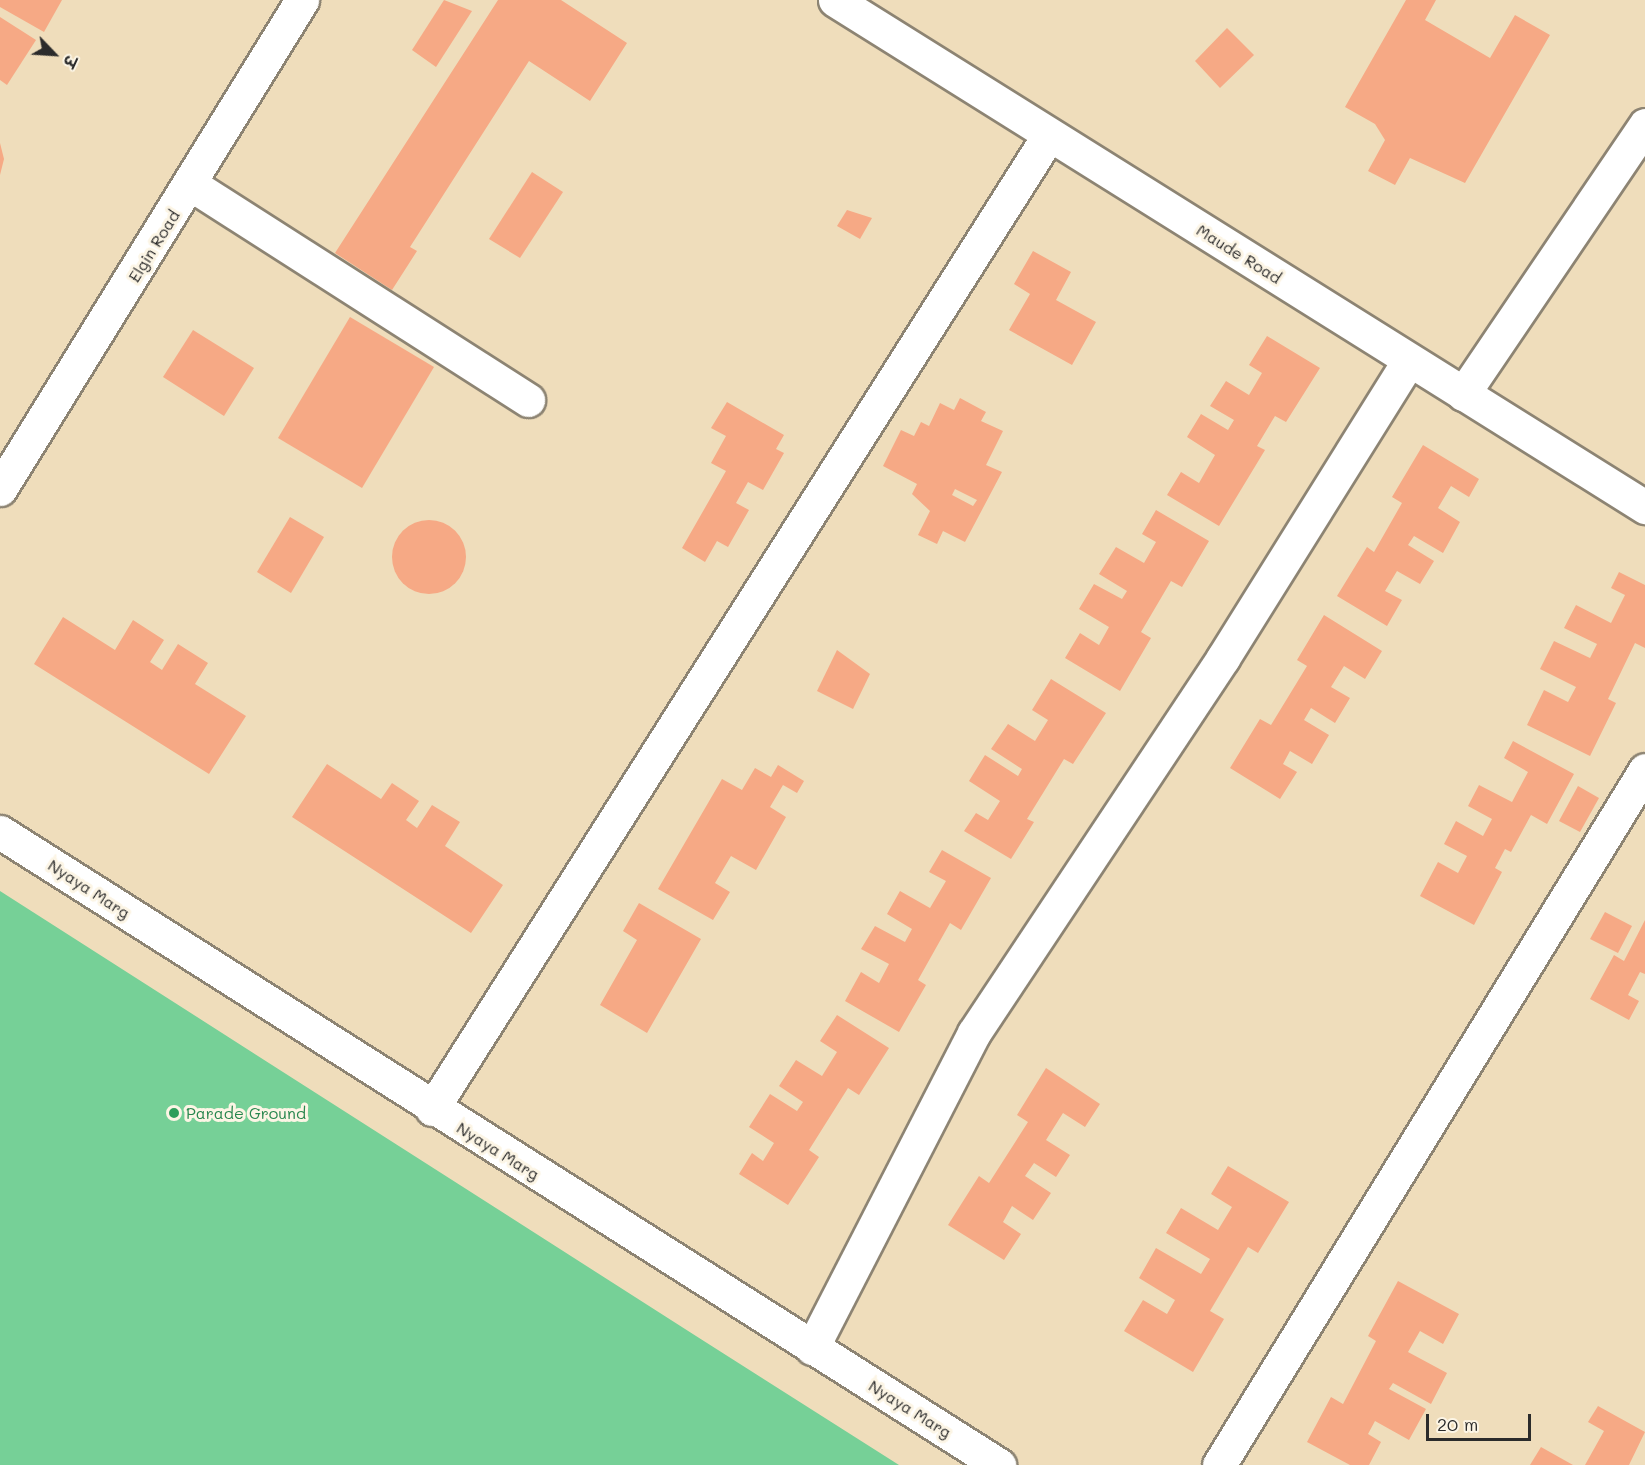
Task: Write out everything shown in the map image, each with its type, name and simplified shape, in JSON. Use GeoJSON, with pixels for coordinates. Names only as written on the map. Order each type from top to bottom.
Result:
{"type":"FeatureCollection","features":[{"type":"Feature","properties":{"kind":"street","name":"Elgin Road"},"geometry":{"type":"LineString","coordinates":[[0,489],[192,186],[302,0]]}},
{"type":"Feature","properties":{"kind":"street","name":"Maude Road"},"geometry":{"type":"LineString","coordinates":[[835,0],[1645,507]]}},
{"type":"Feature","properties":{"kind":"street"},"geometry":{"type":"LineString","coordinates":[[1463,394],[1645,125]]}},
{"type":"Feature","properties":{"kind":"street"},"geometry":{"type":"LineString","coordinates":[[432,1109],[1049,135]]}},
{"type":"Feature","properties":{"kind":"street"},"geometry":{"type":"LineString","coordinates":[[192,186],[528,400]]}},
{"type":"Feature","properties":{"kind":"street"},"geometry":{"type":"LineString","coordinates":[[812,1348],[974,1033],[1223,658],[1409,360]]}},
{"type":"Feature","properties":{"kind":"street"},"geometry":{"type":"LineString","coordinates":[[1219,1465],[1645,770]]}},
{"type":"Feature","properties":{"kind":"street","name":"Nyaya Marg"},"geometry":{"type":"LineString","coordinates":[[0,832],[432,1109],[999,1465]]}},
{"type":"Feature","properties":{"kind":"green space","name":"Parade Ground"},"geometry":{"type":"Polygon","coordinates":[[[0,891],[696,1336],[899,1465],[0,1465],[0,891]]]}},
{"type":"Feature","properties":{"kind":"building"},"geometry":{"type":"Polygon","coordinates":[[[0,0],[62,0],[44,32],[0,7],[0,0]]]}},
{"type":"Feature","properties":{"kind":"building"},"geometry":{"type":"Polygon","coordinates":[[[444,0],[472,11],[436,67],[412,50],[444,0]]]}},
{"type":"Feature","properties":{"kind":"building"},"geometry":{"type":"Polygon","coordinates":[[[498,0],[561,0],[627,43],[590,101],[529,61],[410,247],[417,251],[392,290],[335,253],[498,0]]]}},
{"type":"Feature","properties":{"kind":"building"},"geometry":{"type":"Polygon","coordinates":[[[1406,0],[1436,0],[1425,20],[1490,58],[1515,15],[1550,35],[1465,183],[1410,158],[1395,185],[1368,171],[1385,140],[1375,124],[1345,107],[1406,0]]]}},
{"type":"Feature","properties":{"kind":"building"},"geometry":{"type":"Polygon","coordinates":[[[0,17],[36,40],[7,85],[0,80],[0,17]]]}},
{"type":"Feature","properties":{"kind":"building"},"geometry":{"type":"Polygon","coordinates":[[[1227,28],[1254,55],[1220,88],[1195,61],[1227,28]]]}},
{"type":"Feature","properties":{"kind":"building"},"geometry":{"type":"Polygon","coordinates":[[[0,143],[4,159],[0,175],[0,143]]]}},
{"type":"Feature","properties":{"kind":"building"},"geometry":{"type":"Polygon","coordinates":[[[532,172],[563,192],[520,258],[489,239],[532,172]]]}},
{"type":"Feature","properties":{"kind":"building"},"geometry":{"type":"Polygon","coordinates":[[[847,210],[872,218],[860,239],[837,226],[847,210]]]}},
{"type":"Feature","properties":{"kind":"building"},"geometry":{"type":"Polygon","coordinates":[[[1033,251],[1071,272],[1056,300],[1096,322],[1072,365],[1009,330],[1030,294],[1014,284],[1033,251]]]}},
{"type":"Feature","properties":{"kind":"building"},"geometry":{"type":"Polygon","coordinates":[[[350,317],[434,367],[362,488],[278,438],[350,317]]]}},
{"type":"Feature","properties":{"kind":"building"},"geometry":{"type":"Polygon","coordinates":[[[193,330],[254,368],[224,416],[163,377],[193,330]]]}},
{"type":"Feature","properties":{"kind":"building"},"geometry":{"type":"Polygon","coordinates":[[[1267,336],[1320,368],[1286,422],[1275,416],[1257,446],[1265,450],[1219,526],[1167,495],[1181,472],[1199,483],[1215,455],[1187,437],[1201,414],[1228,430],[1234,420],[1210,406],[1226,381],[1249,395],[1262,373],[1249,365],[1267,336]]]}},
{"type":"Feature","properties":{"kind":"building"},"geometry":{"type":"Polygon","coordinates":[[[960,398],[986,412],[981,421],[1003,431],[986,465],[1002,472],[965,542],[943,531],[937,544],[918,535],[930,511],[912,494],[917,484],[883,466],[901,430],[914,436],[921,422],[929,426],[940,403],[954,410],[960,398]],[[955,489],[952,495],[973,506],[977,500],[955,489]]]}},
{"type":"Feature","properties":{"kind":"building"},"geometry":{"type":"Polygon","coordinates":[[[727,402],[784,435],[776,449],[784,453],[763,490],[748,482],[736,503],[749,510],[728,547],[717,541],[705,562],[682,548],[726,471],[711,463],[726,436],[711,428],[727,402]]]}},
{"type":"Feature","properties":{"kind":"building"},"geometry":{"type":"Polygon","coordinates":[[[1423,445],[1479,479],[1469,497],[1451,486],[1438,508],[1460,522],[1443,553],[1414,536],[1408,545],[1434,561],[1420,584],[1397,571],[1385,591],[1402,600],[1387,626],[1337,596],[1367,547],[1374,552],[1402,503],[1392,497],[1423,445]]]}},
{"type":"Feature","properties":{"kind":"building"},"geometry":{"type":"Polygon","coordinates":[[[1156,510],[1209,541],[1182,587],[1171,581],[1141,632],[1151,638],[1120,691],[1065,658],[1080,633],[1099,645],[1109,627],[1079,609],[1094,584],[1122,599],[1127,591],[1099,574],[1116,547],[1144,563],[1156,542],[1142,534],[1156,510]]]}},
{"type":"Feature","properties":{"kind":"building"},"geometry":{"type":"Polygon","coordinates":[[[290,517],[324,537],[291,593],[257,572],[290,517]]]}},
{"type":"Feature","properties":{"kind":"building"},"geometry":{"type":"Polygon","coordinates":[[[429,520],[443,523],[455,531],[463,543],[466,557],[463,571],[455,583],[443,591],[429,594],[415,591],[403,583],[395,571],[392,557],[395,543],[403,531],[415,523],[429,520]]]}},
{"type":"Feature","properties":{"kind":"building"},"geometry":{"type":"Polygon","coordinates":[[[1619,572],[1645,585],[1645,648],[1635,643],[1608,699],[1616,703],[1590,756],[1527,725],[1544,690],[1568,702],[1576,687],[1540,669],[1554,641],[1590,658],[1597,644],[1564,628],[1576,605],[1611,623],[1625,595],[1611,588],[1619,572]]]}},
{"type":"Feature","properties":{"kind":"building"},"geometry":{"type":"Polygon","coordinates":[[[1324,615],[1382,651],[1365,679],[1344,666],[1331,687],[1350,698],[1335,723],[1311,708],[1304,720],[1329,735],[1312,764],[1290,751],[1283,764],[1297,772],[1280,799],[1230,768],[1260,719],[1271,725],[1307,666],[1297,660],[1324,615]]]}},
{"type":"Feature","properties":{"kind":"building"},"geometry":{"type":"Polygon","coordinates":[[[63,617],[115,650],[133,620],[164,640],[150,662],[162,670],[178,644],[208,663],[195,684],[246,716],[209,774],[34,664],[63,617]]]}},
{"type":"Feature","properties":{"kind":"building"},"geometry":{"type":"Polygon","coordinates":[[[837,650],[870,674],[853,709],[817,691],[837,650]]]}},
{"type":"Feature","properties":{"kind":"building"},"geometry":{"type":"Polygon","coordinates":[[[1051,679],[1106,713],[1073,764],[1064,759],[1027,819],[1034,822],[1011,859],[964,831],[976,813],[988,820],[1000,801],[969,781],[985,755],[1018,776],[1022,769],[991,749],[1008,724],[1035,741],[1048,720],[1032,710],[1051,679]]]}},
{"type":"Feature","properties":{"kind":"building"},"geometry":{"type":"Polygon","coordinates":[[[1513,741],[1574,774],[1547,824],[1531,815],[1511,852],[1505,849],[1495,868],[1502,872],[1474,925],[1420,896],[1438,862],[1458,873],[1467,856],[1444,844],[1456,821],[1483,836],[1492,819],[1468,806],[1479,785],[1512,802],[1528,772],[1504,758],[1513,741]]]}},
{"type":"Feature","properties":{"kind":"building"},"geometry":{"type":"Polygon","coordinates":[[[327,764],[381,799],[392,783],[419,801],[406,820],[417,828],[432,805],[460,822],[445,846],[503,885],[471,933],[292,817],[327,764]]]}},
{"type":"Feature","properties":{"kind":"building"},"geometry":{"type":"Polygon","coordinates":[[[778,765],[804,781],[797,793],[783,785],[770,807],[786,817],[756,870],[731,856],[715,883],[730,892],[713,920],[658,889],[722,779],[742,790],[755,768],[771,777],[778,765]]]}},
{"type":"Feature","properties":{"kind":"building"},"geometry":{"type":"Polygon","coordinates":[[[1578,786],[1599,798],[1580,832],[1559,821],[1578,786]]]}},
{"type":"Feature","properties":{"kind":"building"},"geometry":{"type":"Polygon","coordinates":[[[942,850],[991,878],[961,930],[950,923],[918,980],[926,985],[899,1032],[845,1001],[861,972],[879,983],[889,964],[861,949],[875,926],[905,942],[912,929],[887,914],[900,891],[930,908],[946,881],[929,872],[942,850]]]}},
{"type":"Feature","properties":{"kind":"building"},"geometry":{"type":"Polygon","coordinates":[[[639,903],[701,939],[647,1033],[600,1005],[637,940],[623,931],[639,903]]]}},
{"type":"Feature","properties":{"kind":"building"},"geometry":{"type":"Polygon","coordinates":[[[1605,912],[1632,926],[1618,953],[1590,939],[1605,912]]]}},
{"type":"Feature","properties":{"kind":"building"},"geometry":{"type":"Polygon","coordinates":[[[1645,920],[1645,974],[1640,972],[1628,995],[1639,1001],[1629,1020],[1590,999],[1614,955],[1624,961],[1645,920]]]}},
{"type":"Feature","properties":{"kind":"building"},"geometry":{"type":"Polygon","coordinates":[[[837,1015],[889,1048],[859,1095],[848,1088],[809,1150],[819,1157],[788,1205],[739,1174],[752,1153],[763,1161],[774,1143],[749,1127],[770,1094],[797,1111],[803,1102],[779,1086],[796,1060],[822,1076],[837,1052],[820,1041],[837,1015]]]}},
{"type":"Feature","properties":{"kind":"building"},"geometry":{"type":"Polygon","coordinates":[[[1046,1068],[1100,1104],[1085,1127],[1063,1113],[1046,1140],[1070,1155],[1056,1177],[1034,1163],[1025,1176],[1051,1193],[1033,1220],[1012,1206],[1003,1222],[1021,1234],[1004,1260],[948,1225],[979,1176],[989,1183],[1028,1122],[1017,1115],[1046,1068]]]}},
{"type":"Feature","properties":{"kind":"building"},"geometry":{"type":"Polygon","coordinates":[[[1228,1166],[1289,1202],[1258,1253],[1248,1247],[1210,1311],[1224,1319],[1193,1372],[1124,1331],[1143,1300],[1167,1314],[1175,1300],[1139,1278],[1156,1248],[1201,1274],[1210,1259],[1166,1233],[1181,1208],[1218,1230],[1232,1207],[1211,1194],[1228,1166]]]}},
{"type":"Feature","properties":{"kind":"building"},"geometry":{"type":"Polygon","coordinates":[[[1398,1281],[1459,1314],[1443,1344],[1420,1331],[1408,1352],[1447,1373],[1431,1404],[1393,1383],[1389,1389],[1426,1409],[1409,1440],[1375,1421],[1368,1434],[1381,1442],[1369,1465],[1350,1465],[1307,1442],[1331,1397],[1343,1404],[1376,1341],[1368,1336],[1398,1281]]]}},
{"type":"Feature","properties":{"kind":"building"},"geometry":{"type":"Polygon","coordinates":[[[1598,1406],[1645,1432],[1629,1465],[1585,1465],[1604,1431],[1588,1422],[1598,1406]]]}},
{"type":"Feature","properties":{"kind":"building"},"geometry":{"type":"Polygon","coordinates":[[[1541,1447],[1573,1465],[1530,1465],[1541,1447]]]}},
{"type":"Feature","properties":{"kind":"place","name":"Parade Ground"},"geometry":{"type":"Point","coordinates":[174,1113]}}]}
